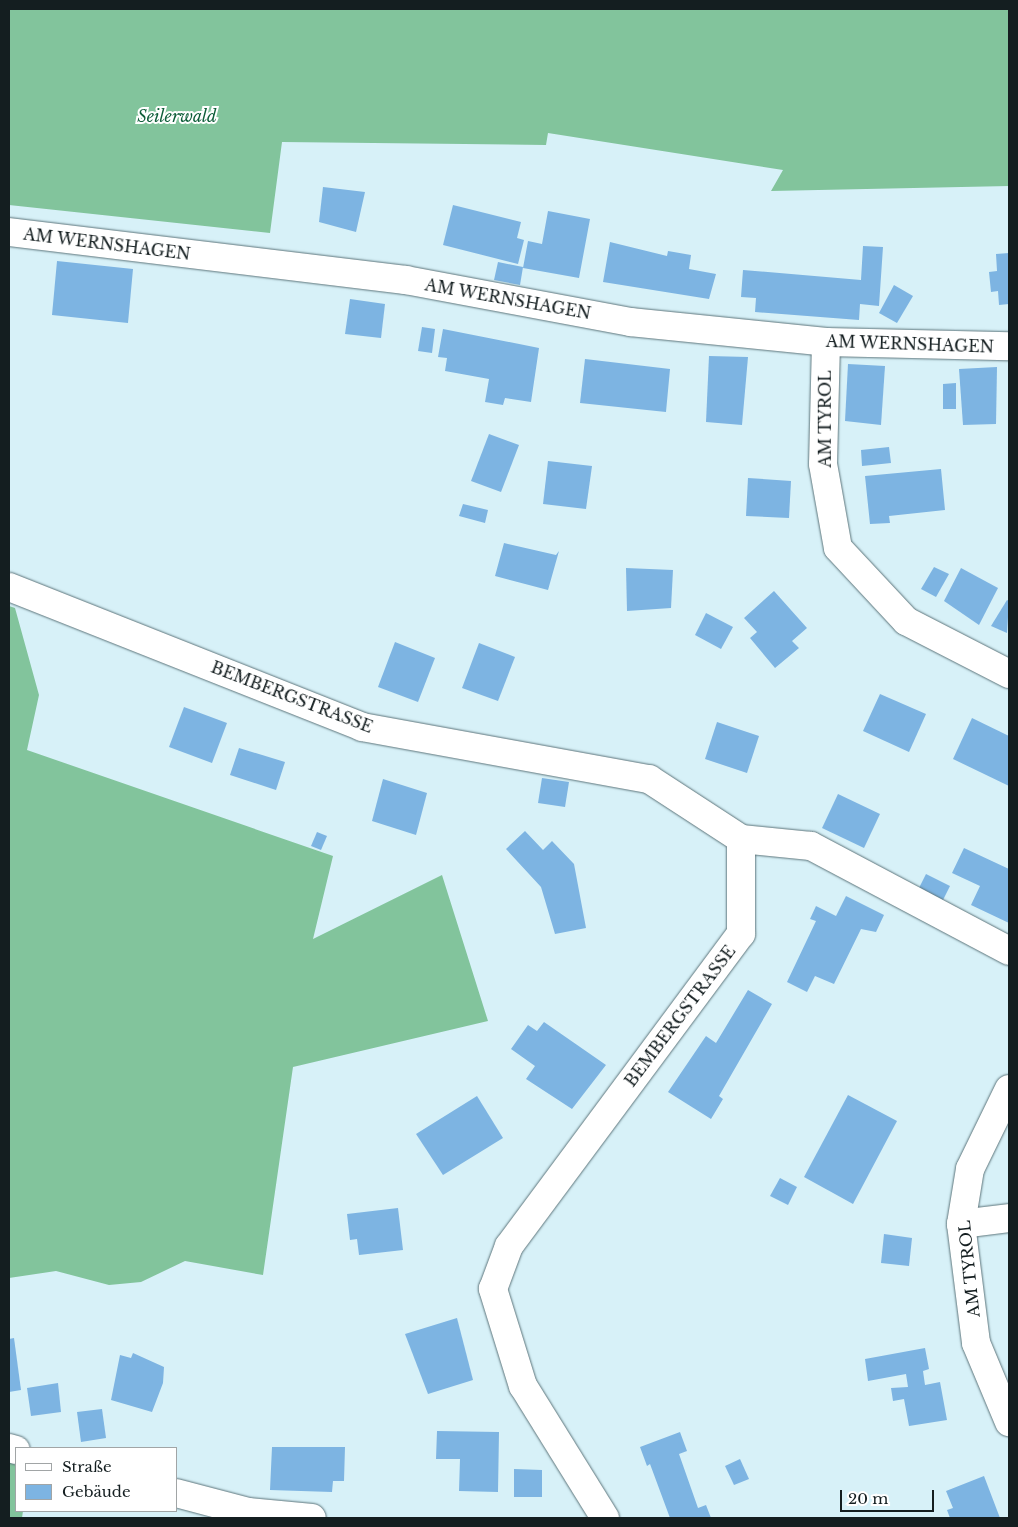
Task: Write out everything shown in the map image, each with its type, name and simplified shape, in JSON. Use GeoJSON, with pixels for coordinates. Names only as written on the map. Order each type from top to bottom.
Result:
{"type":"FeatureCollection","features":[{"type":"Feature","properties":{"kind":"street","name":"AM WERNSHAGEN"},"geometry":{"type":"LineString","coordinates":[[9,232],[406,280],[630,322],[826,342],[1009,346]]}},
{"type":"Feature","properties":{"kind":"street","name":"AM TYROL"},"geometry":{"type":"LineString","coordinates":[[826,342],[823,464],[838,548],[906,621],[1009,674]]}},
{"type":"Feature","properties":{"kind":"street","name":"BEMBERGSTRASSE"},"geometry":{"type":"LineString","coordinates":[[9,587],[362,727],[649,779],[742,839],[741,934],[509,1246],[493,1289],[523,1386],[605,1518]]}},
{"type":"Feature","properties":{"kind":"street"},"geometry":{"type":"LineString","coordinates":[[742,839],[812,846],[1009,951]]}},
{"type":"Feature","properties":{"kind":"street","name":"AM TYROL"},"geometry":{"type":"LineString","coordinates":[[1009,1089],[970,1169],[961,1224],[976,1343],[1009,1422]]}},
{"type":"Feature","properties":{"kind":"street"},"geometry":{"type":"LineString","coordinates":[[961,1224],[1009,1218]]}},
{"type":"Feature","properties":{"kind":"street"},"geometry":{"type":"LineString","coordinates":[[178,1494],[248,1512],[312,1518]]}},
{"type":"Feature","properties":{"kind":"green space","name":"Seilerwald"},"geometry":{"type":"Polygon","coordinates":[[[9,9],[1009,9],[1009,186],[771,191],[783,170],[548,133],[546,145],[282,142],[270,233],[9,205],[9,9]]]}},
{"type":"Feature","properties":{"kind":"green space"},"geometry":{"type":"Polygon","coordinates":[[[9,606],[15,608],[39,695],[27,750],[333,856],[313,939],[442,875],[488,1021],[293,1067],[263,1275],[185,1261],[141,1282],[109,1285],[56,1271],[9,1278],[9,606]]]}},
{"type":"Feature","properties":{"kind":"green space"},"geometry":{"type":"Polygon","coordinates":[[[9,1462],[15,1464],[15,1512],[23,1512],[22,1518],[9,1518],[9,1462]]]}},
{"type":"Feature","properties":{"kind":"building"},"geometry":{"type":"Polygon","coordinates":[[[323,187],[365,192],[356,232],[319,222],[323,187]]]}},
{"type":"Feature","properties":{"kind":"building"},"geometry":{"type":"Polygon","coordinates":[[[453,205],[521,222],[517,238],[524,240],[518,264],[443,245],[453,205]]]}},
{"type":"Feature","properties":{"kind":"building"},"geometry":{"type":"Polygon","coordinates":[[[548,211],[590,219],[579,278],[523,268],[528,241],[542,244],[548,211]]]}},
{"type":"Feature","properties":{"kind":"building"},"geometry":{"type":"Polygon","coordinates":[[[610,242],[667,256],[668,251],[691,255],[689,269],[716,274],[709,299],[603,282],[610,242]]]}},
{"type":"Feature","properties":{"kind":"building"},"geometry":{"type":"Polygon","coordinates":[[[863,246],[883,247],[879,306],[860,304],[859,320],[755,312],[756,298],[741,297],[743,270],[861,280],[863,246]]]}},
{"type":"Feature","properties":{"kind":"building"},"geometry":{"type":"Polygon","coordinates":[[[1009,253],[1009,304],[999,305],[998,291],[991,292],[989,272],[997,271],[996,254],[1009,253]]]}},
{"type":"Feature","properties":{"kind":"building"},"geometry":{"type":"Polygon","coordinates":[[[57,261],[133,269],[128,323],[52,315],[57,261]]]}},
{"type":"Feature","properties":{"kind":"building"},"geometry":{"type":"Polygon","coordinates":[[[498,262],[523,267],[520,285],[494,280],[498,262]]]}},
{"type":"Feature","properties":{"kind":"building"},"geometry":{"type":"Polygon","coordinates":[[[894,285],[913,296],[897,323],[879,313],[894,285]]]}},
{"type":"Feature","properties":{"kind":"building"},"geometry":{"type":"Polygon","coordinates":[[[350,299],[385,304],[381,338],[345,334],[350,299]]]}},
{"type":"Feature","properties":{"kind":"building"},"geometry":{"type":"Polygon","coordinates":[[[422,327],[435,329],[432,353],[418,351],[422,327]]]}},
{"type":"Feature","properties":{"kind":"building"},"geometry":{"type":"Polygon","coordinates":[[[443,329],[539,348],[531,402],[505,398],[503,405],[485,402],[489,379],[445,371],[447,358],[438,357],[443,329]]]}},
{"type":"Feature","properties":{"kind":"building"},"geometry":{"type":"Polygon","coordinates":[[[709,356],[748,357],[742,425],[706,422],[709,356]]]}},
{"type":"Feature","properties":{"kind":"building"},"geometry":{"type":"Polygon","coordinates":[[[585,359],[670,369],[666,412],[580,403],[585,359]]]}},
{"type":"Feature","properties":{"kind":"building"},"geometry":{"type":"Polygon","coordinates":[[[848,364],[885,366],[881,425],[845,421],[848,364]]]}},
{"type":"Feature","properties":{"kind":"building"},"geometry":{"type":"Polygon","coordinates":[[[997,367],[996,424],[963,425],[959,369],[997,367]]]}},
{"type":"Feature","properties":{"kind":"building"},"geometry":{"type":"Polygon","coordinates":[[[956,383],[956,409],[943,409],[943,384],[956,383]]]}},
{"type":"Feature","properties":{"kind":"building"},"geometry":{"type":"Polygon","coordinates":[[[489,434],[519,445],[501,492],[471,481],[489,434]]]}},
{"type":"Feature","properties":{"kind":"building"},"geometry":{"type":"Polygon","coordinates":[[[889,447],[891,463],[862,466],[861,450],[889,447]]]}},
{"type":"Feature","properties":{"kind":"building"},"geometry":{"type":"Polygon","coordinates":[[[548,461],[592,466],[586,509],[543,504],[548,461]]]}},
{"type":"Feature","properties":{"kind":"building"},"geometry":{"type":"Polygon","coordinates":[[[941,469],[945,510],[889,516],[890,523],[870,524],[865,476],[941,469]]]}},
{"type":"Feature","properties":{"kind":"building"},"geometry":{"type":"Polygon","coordinates":[[[748,478],[791,481],[789,518],[746,516],[748,478]]]}},
{"type":"Feature","properties":{"kind":"building"},"geometry":{"type":"Polygon","coordinates":[[[463,504],[488,510],[485,523],[459,516],[463,504]]]}},
{"type":"Feature","properties":{"kind":"building"},"geometry":{"type":"Polygon","coordinates":[[[504,543],[556,555],[559,551],[548,590],[495,576],[504,543]]]}},
{"type":"Feature","properties":{"kind":"building"},"geometry":{"type":"Polygon","coordinates":[[[934,567],[949,574],[936,597],[921,589],[934,567]]]}},
{"type":"Feature","properties":{"kind":"building"},"geometry":{"type":"Polygon","coordinates":[[[626,568],[673,570],[671,608],[627,611],[626,568]]]}},
{"type":"Feature","properties":{"kind":"building"},"geometry":{"type":"Polygon","coordinates":[[[961,568],[998,588],[979,625],[944,601],[961,568]]]}},
{"type":"Feature","properties":{"kind":"building"},"geometry":{"type":"Polygon","coordinates":[[[774,591],[807,628],[792,641],[799,648],[775,668],[750,638],[757,632],[744,618],[774,591]]]}},
{"type":"Feature","properties":{"kind":"building"},"geometry":{"type":"Polygon","coordinates":[[[1007,600],[1009,601],[1007,633],[991,626],[1007,600]]]}},
{"type":"Feature","properties":{"kind":"building"},"geometry":{"type":"Polygon","coordinates":[[[706,613],[733,627],[721,649],[695,635],[706,613]]]}},
{"type":"Feature","properties":{"kind":"building"},"geometry":{"type":"Polygon","coordinates":[[[395,642],[435,658],[418,702],[378,687],[395,642]]]}},
{"type":"Feature","properties":{"kind":"building"},"geometry":{"type":"Polygon","coordinates":[[[479,643],[515,657],[498,701],[462,688],[479,643]]]}},
{"type":"Feature","properties":{"kind":"building"},"geometry":{"type":"Polygon","coordinates":[[[880,694],[926,714],[909,752],[863,731],[880,694]]]}},
{"type":"Feature","properties":{"kind":"building"},"geometry":{"type":"Polygon","coordinates":[[[184,707],[227,723],[212,763],[169,747],[184,707]]]}},
{"type":"Feature","properties":{"kind":"building"},"geometry":{"type":"Polygon","coordinates":[[[972,718],[1009,736],[1009,786],[953,759],[972,718]]]}},
{"type":"Feature","properties":{"kind":"building"},"geometry":{"type":"Polygon","coordinates":[[[717,722],[759,736],[747,773],[705,759],[717,722]]]}},
{"type":"Feature","properties":{"kind":"building"},"geometry":{"type":"Polygon","coordinates":[[[239,748],[285,762],[276,790],[230,775],[239,748]]]}},
{"type":"Feature","properties":{"kind":"building"},"geometry":{"type":"Polygon","coordinates":[[[542,778],[569,782],[565,807],[538,803],[542,778]]]}},
{"type":"Feature","properties":{"kind":"building"},"geometry":{"type":"Polygon","coordinates":[[[383,779],[427,793],[416,835],[372,821],[383,779]]]}},
{"type":"Feature","properties":{"kind":"building"},"geometry":{"type":"Polygon","coordinates":[[[838,794],[880,814],[864,848],[822,828],[838,794]]]}},
{"type":"Feature","properties":{"kind":"building"},"geometry":{"type":"Polygon","coordinates":[[[525,831],[543,850],[552,841],[574,864],[586,928],[555,934],[541,887],[506,849],[525,831]]]}},
{"type":"Feature","properties":{"kind":"building"},"geometry":{"type":"Polygon","coordinates":[[[317,832],[327,836],[321,850],[311,846],[317,832]]]}},
{"type":"Feature","properties":{"kind":"building"},"geometry":{"type":"Polygon","coordinates":[[[964,848],[1009,869],[1009,923],[971,905],[980,886],[952,873],[964,848]]]}},
{"type":"Feature","properties":{"kind":"building"},"geometry":{"type":"Polygon","coordinates":[[[926,874],[950,886],[942,902],[918,890],[926,874]]]}},
{"type":"Feature","properties":{"kind":"building"},"geometry":{"type":"Polygon","coordinates":[[[846,896],[884,915],[876,932],[861,929],[834,984],[815,976],[807,992],[787,982],[816,921],[810,919],[816,906],[836,916],[846,896]]]}},
{"type":"Feature","properties":{"kind":"building"},"geometry":{"type":"Polygon","coordinates":[[[748,990],[772,1004],[719,1096],[723,1099],[711,1119],[668,1092],[706,1036],[716,1043],[748,990]]]}},
{"type":"Feature","properties":{"kind":"building"},"geometry":{"type":"Polygon","coordinates":[[[544,1022],[606,1065],[572,1109],[526,1079],[535,1066],[511,1049],[528,1025],[537,1031],[544,1022]]]}},
{"type":"Feature","properties":{"kind":"building"},"geometry":{"type":"Polygon","coordinates":[[[848,1095],[897,1121],[853,1204],[804,1177],[848,1095]]]}},
{"type":"Feature","properties":{"kind":"building"},"geometry":{"type":"Polygon","coordinates":[[[477,1096],[503,1138],[443,1175],[416,1134],[477,1096]]]}},
{"type":"Feature","properties":{"kind":"building"},"geometry":{"type":"Polygon","coordinates":[[[780,1178],[797,1187],[788,1205],[770,1196],[780,1178]]]}},
{"type":"Feature","properties":{"kind":"building"},"geometry":{"type":"Polygon","coordinates":[[[398,1208],[403,1250],[359,1255],[357,1239],[350,1240],[347,1214],[398,1208]]]}},
{"type":"Feature","properties":{"kind":"building"},"geometry":{"type":"Polygon","coordinates":[[[884,1234],[912,1238],[909,1266],[881,1263],[884,1234]]]}},
{"type":"Feature","properties":{"kind":"building"},"geometry":{"type":"Polygon","coordinates":[[[457,1318],[473,1380],[428,1394],[405,1334],[457,1318]]]}},
{"type":"Feature","properties":{"kind":"building"},"geometry":{"type":"Polygon","coordinates":[[[14,1338],[21,1390],[9,1392],[9,1339],[14,1338]]]}},
{"type":"Feature","properties":{"kind":"building"},"geometry":{"type":"Polygon","coordinates":[[[925,1348],[929,1369],[923,1371],[925,1385],[940,1382],[947,1420],[909,1426],[904,1399],[893,1401],[891,1388],[908,1387],[906,1374],[868,1381],[865,1359],[925,1348]]]}},
{"type":"Feature","properties":{"kind":"building"},"geometry":{"type":"Polygon","coordinates":[[[133,1353],[164,1367],[163,1383],[152,1412],[111,1400],[120,1355],[131,1358],[133,1353]]]}},
{"type":"Feature","properties":{"kind":"building"},"geometry":{"type":"Polygon","coordinates":[[[58,1383],[61,1412],[31,1416],[27,1388],[58,1383]]]}},
{"type":"Feature","properties":{"kind":"building"},"geometry":{"type":"Polygon","coordinates":[[[102,1409],[106,1438],[81,1442],[77,1412],[102,1409]]]}},
{"type":"Feature","properties":{"kind":"building"},"geometry":{"type":"Polygon","coordinates":[[[437,1431],[499,1432],[498,1492],[459,1491],[460,1459],[436,1459],[437,1431]]]}},
{"type":"Feature","properties":{"kind":"building"},"geometry":{"type":"Polygon","coordinates":[[[680,1432],[687,1451],[679,1454],[698,1508],[706,1505],[711,1518],[670,1518],[650,1464],[647,1466],[640,1447],[680,1432]]]}},
{"type":"Feature","properties":{"kind":"building"},"geometry":{"type":"Polygon","coordinates":[[[272,1447],[345,1447],[344,1481],[333,1481],[332,1492],[270,1490],[272,1447]]]}},
{"type":"Feature","properties":{"kind":"building"},"geometry":{"type":"Polygon","coordinates":[[[740,1459],[749,1479],[734,1485],[725,1466],[740,1459]]]}},
{"type":"Feature","properties":{"kind":"building"},"geometry":{"type":"Polygon","coordinates":[[[514,1469],[542,1470],[542,1497],[514,1497],[514,1469]]]}},
{"type":"Feature","properties":{"kind":"building"},"geometry":{"type":"Polygon","coordinates":[[[984,1476],[1000,1518],[950,1518],[947,1510],[953,1508],[946,1491],[984,1476]]]}}]}
